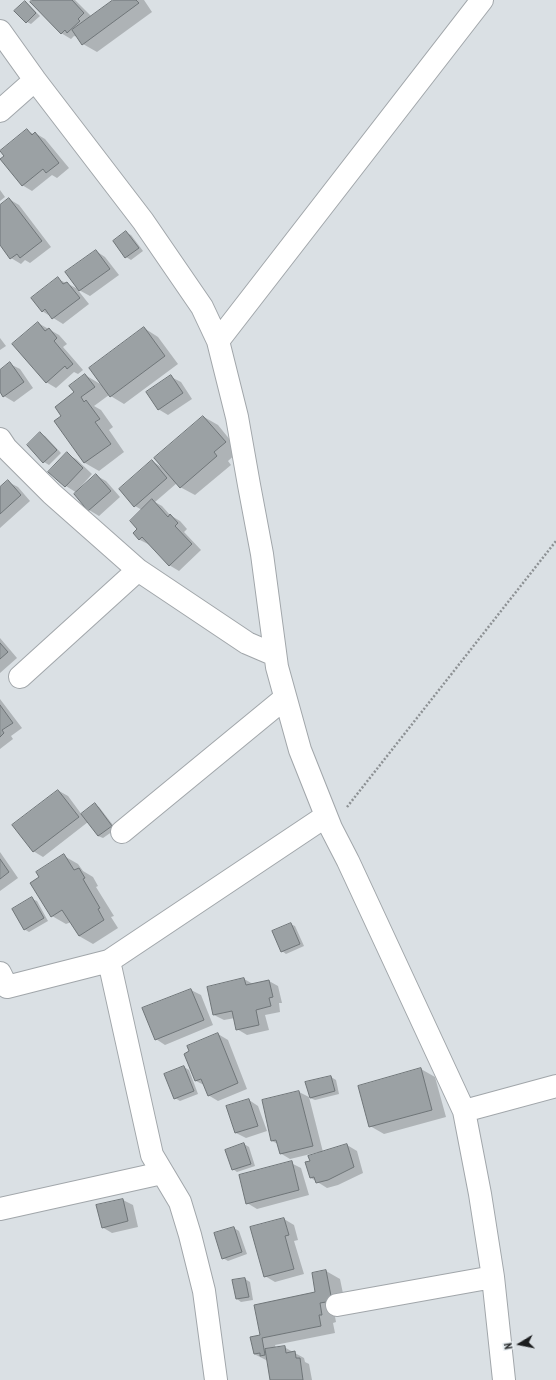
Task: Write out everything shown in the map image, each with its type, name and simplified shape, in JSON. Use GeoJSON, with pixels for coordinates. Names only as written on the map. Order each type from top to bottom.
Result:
{"type":"FeatureCollection","features":[{"type":"Feature","properties":{"kind":"street"},"geometry":{"type":"LineString","coordinates":[[218,341],[482,0]]}},
{"type":"Feature","properties":{"kind":"street"},"geometry":{"type":"LineString","coordinates":[[0,31],[35,80],[143,220],[202,307],[218,341],[237,417],[250,485],[262,554],[277,667],[300,750],[328,822],[348,861],[464,1110],[480,1194],[493,1277],[504,1380]]}},
{"type":"Feature","properties":{"kind":"street"},"geometry":{"type":"LineString","coordinates":[[0,111],[35,80]]}},
{"type":"Feature","properties":{"kind":"street"},"geometry":{"type":"LineString","coordinates":[[0,439],[6,448],[52,494],[138,570],[247,643],[275,655]]}},
{"type":"Feature","properties":{"kind":"street"},"geometry":{"type":"LineString","coordinates":[[20,677],[138,570]]}},
{"type":"Feature","properties":{"kind":"street"},"geometry":{"type":"LineString","coordinates":[[122,832],[285,698]]}},
{"type":"Feature","properties":{"kind":"street"},"geometry":{"type":"LineString","coordinates":[[0,973],[7,987],[109,961],[328,822]]}},
{"type":"Feature","properties":{"kind":"street"},"geometry":{"type":"LineString","coordinates":[[109,961],[152,1155],[180,1202],[190,1235],[204,1291],[216,1380]]}},
{"type":"Feature","properties":{"kind":"street"},"geometry":{"type":"LineString","coordinates":[[464,1110],[556,1086]]}},
{"type":"Feature","properties":{"kind":"street"},"geometry":{"type":"LineString","coordinates":[[0,1209],[162,1173]]}},
{"type":"Feature","properties":{"kind":"street"},"geometry":{"type":"LineString","coordinates":[[337,1305],[493,1277]]}},
{"type":"Feature","properties":{"kind":"path"},"geometry":{"type":"LineString","coordinates":[[328,822],[556,541]]}},
{"type":"Feature","properties":{"kind":"building"},"geometry":{"type":"Polygon","coordinates":[[[32,0],[72,0],[84,13],[78,19],[80,21],[67,33],[65,30],[61,34],[30,2],[32,0]]]}},
{"type":"Feature","properties":{"kind":"building"},"geometry":{"type":"Polygon","coordinates":[[[113,0],[136,0],[139,3],[82,45],[72,30],[113,0]]]}},
{"type":"Feature","properties":{"kind":"building"},"geometry":{"type":"Polygon","coordinates":[[[25,1],[36,13],[26,23],[14,11],[25,1]]]}},
{"type":"Feature","properties":{"kind":"building"},"geometry":{"type":"Polygon","coordinates":[[[27,129],[32,135],[35,132],[59,163],[46,173],[43,169],[22,186],[0,159],[4,156],[0,151],[27,129]]]}},
{"type":"Feature","properties":{"kind":"building"},"geometry":{"type":"Polygon","coordinates":[[[9,198],[42,241],[20,258],[17,254],[10,259],[0,245],[0,205],[9,198]]]}},
{"type":"Feature","properties":{"kind":"building"},"geometry":{"type":"Polygon","coordinates":[[[126,231],[139,248],[125,258],[113,241],[126,231]]]}},
{"type":"Feature","properties":{"kind":"building"},"geometry":{"type":"Polygon","coordinates":[[[96,250],[110,269],[79,291],[65,272],[96,250]]]}},
{"type":"Feature","properties":{"kind":"building"},"geometry":{"type":"Polygon","coordinates":[[[58,277],[63,284],[67,282],[80,298],[52,319],[45,309],[42,312],[31,298],[58,277]]]}},
{"type":"Feature","properties":{"kind":"building"},"geometry":{"type":"Polygon","coordinates":[[[38,322],[45,331],[49,328],[57,338],[54,341],[73,364],[67,369],[65,366],[46,383],[12,344],[38,322]]]}},
{"type":"Feature","properties":{"kind":"building"},"geometry":{"type":"Polygon","coordinates":[[[144,327],[165,356],[110,397],[89,368],[144,327]]]}},
{"type":"Feature","properties":{"kind":"building"},"geometry":{"type":"Polygon","coordinates":[[[10,362],[24,382],[3,397],[0,392],[0,370],[10,362]]]}},
{"type":"Feature","properties":{"kind":"building"},"geometry":{"type":"Polygon","coordinates":[[[85,374],[95,387],[81,397],[84,402],[86,400],[100,419],[95,422],[111,444],[84,463],[54,421],[61,416],[55,407],[74,392],[69,386],[85,374]]]}},
{"type":"Feature","properties":{"kind":"building"},"geometry":{"type":"Polygon","coordinates":[[[171,375],[183,393],[158,410],[146,392],[171,375]]]}},
{"type":"Feature","properties":{"kind":"building"},"geometry":{"type":"Polygon","coordinates":[[[203,416],[226,442],[214,452],[217,456],[180,488],[154,458],[203,416]]]}},
{"type":"Feature","properties":{"kind":"building"},"geometry":{"type":"Polygon","coordinates":[[[40,432],[57,450],[43,463],[27,445],[40,432]]]}},
{"type":"Feature","properties":{"kind":"building"},"geometry":{"type":"Polygon","coordinates":[[[67,452],[83,468],[65,487],[48,472],[67,452]]]}},
{"type":"Feature","properties":{"kind":"building"},"geometry":{"type":"Polygon","coordinates":[[[152,460],[167,478],[134,507],[119,489],[152,460]]]}},
{"type":"Feature","properties":{"kind":"building"},"geometry":{"type":"Polygon","coordinates":[[[96,474],[111,491],[88,511],[74,494],[96,474]]]}},
{"type":"Feature","properties":{"kind":"building"},"geometry":{"type":"Polygon","coordinates":[[[8,480],[21,495],[0,514],[0,487],[8,480]]]}},
{"type":"Feature","properties":{"kind":"building"},"geometry":{"type":"Polygon","coordinates":[[[152,499],[168,517],[170,514],[178,523],[175,526],[192,544],[169,566],[142,537],[139,540],[133,533],[137,529],[130,521],[152,499]]]}},
{"type":"Feature","properties":{"kind":"building"},"geometry":{"type":"Polygon","coordinates":[[[0,643],[8,652],[0,659],[0,643]]]}},
{"type":"Feature","properties":{"kind":"building"},"geometry":{"type":"Polygon","coordinates":[[[0,705],[13,723],[2,730],[4,733],[0,737],[0,705]]]}},
{"type":"Feature","properties":{"kind":"building"},"geometry":{"type":"Polygon","coordinates":[[[58,790],[79,817],[33,852],[12,825],[58,790]]]}},
{"type":"Feature","properties":{"kind":"building"},"geometry":{"type":"Polygon","coordinates":[[[95,803],[112,826],[98,836],[81,814],[95,803]]]}},
{"type":"Feature","properties":{"kind":"building"},"geometry":{"type":"Polygon","coordinates":[[[64,854],[74,870],[79,868],[85,878],[83,879],[100,908],[98,909],[104,920],[79,936],[62,910],[51,917],[30,883],[39,877],[36,872],[64,854]]]}},
{"type":"Feature","properties":{"kind":"building"},"geometry":{"type":"Polygon","coordinates":[[[0,859],[9,872],[0,879],[0,859]]]}},
{"type":"Feature","properties":{"kind":"building"},"geometry":{"type":"Polygon","coordinates":[[[32,897],[44,918],[24,930],[12,909],[32,897]]]}},
{"type":"Feature","properties":{"kind":"building"},"geometry":{"type":"Polygon","coordinates":[[[291,923],[300,944],[281,952],[272,931],[291,923]]]}},
{"type":"Feature","properties":{"kind":"building"},"geometry":{"type":"Polygon","coordinates":[[[244,978],[246,985],[269,980],[273,997],[269,998],[271,1006],[256,1010],[259,1025],[236,1030],[232,1011],[213,1015],[207,987],[244,978]]]}},
{"type":"Feature","properties":{"kind":"building"},"geometry":{"type":"Polygon","coordinates":[[[191,989],[204,1020],[155,1040],[142,1008],[191,989]]]}},
{"type":"Feature","properties":{"kind":"building"},"geometry":{"type":"Polygon","coordinates":[[[218,1033],[238,1083],[208,1096],[201,1079],[195,1081],[184,1054],[189,1051],[187,1046],[218,1033]]]}},
{"type":"Feature","properties":{"kind":"building"},"geometry":{"type":"Polygon","coordinates":[[[184,1066],[194,1091],[174,1099],[164,1074],[184,1066]]]}},
{"type":"Feature","properties":{"kind":"building"},"geometry":{"type":"Polygon","coordinates":[[[421,1068],[432,1110],[369,1127],[358,1086],[421,1068]]]}},
{"type":"Feature","properties":{"kind":"building"},"geometry":{"type":"Polygon","coordinates":[[[331,1076],[335,1091],[310,1098],[305,1082],[331,1076]]]}},
{"type":"Feature","properties":{"kind":"building"},"geometry":{"type":"Polygon","coordinates":[[[299,1091],[313,1146],[280,1154],[276,1140],[271,1141],[262,1100],[299,1091]]]}},
{"type":"Feature","properties":{"kind":"building"},"geometry":{"type":"Polygon","coordinates":[[[249,1099],[258,1126],[235,1133],[226,1106],[249,1099]]]}},
{"type":"Feature","properties":{"kind":"building"},"geometry":{"type":"Polygon","coordinates":[[[244,1143],[251,1164],[232,1170],[225,1150],[244,1143]]]}},
{"type":"Feature","properties":{"kind":"building"},"geometry":{"type":"Polygon","coordinates":[[[347,1144],[354,1167],[328,1180],[316,1183],[314,1177],[310,1178],[305,1162],[310,1161],[308,1156],[347,1144]]]}},
{"type":"Feature","properties":{"kind":"building"},"geometry":{"type":"Polygon","coordinates":[[[292,1161],[299,1190],[246,1204],[239,1175],[292,1161]]]}},
{"type":"Feature","properties":{"kind":"building"},"geometry":{"type":"Polygon","coordinates":[[[123,1199],[128,1221],[102,1228],[96,1205],[123,1199]]]}},
{"type":"Feature","properties":{"kind":"building"},"geometry":{"type":"Polygon","coordinates":[[[284,1218],[289,1235],[285,1236],[294,1269],[264,1277],[250,1227],[284,1218]]]}},
{"type":"Feature","properties":{"kind":"building"},"geometry":{"type":"Polygon","coordinates":[[[234,1227],[242,1252],[222,1259],[214,1233],[234,1227]]]}},
{"type":"Feature","properties":{"kind":"building"},"geometry":{"type":"Polygon","coordinates":[[[326,1270],[332,1301],[320,1303],[322,1315],[319,1315],[321,1326],[262,1338],[265,1355],[260,1356],[260,1353],[254,1354],[250,1337],[260,1335],[254,1305],[315,1292],[312,1273],[326,1270]]]}},
{"type":"Feature","properties":{"kind":"building"},"geometry":{"type":"Polygon","coordinates":[[[245,1278],[249,1297],[236,1299],[232,1280],[245,1278]]]}},
{"type":"Feature","properties":{"kind":"building"},"geometry":{"type":"Polygon","coordinates":[[[285,1346],[286,1353],[295,1351],[296,1358],[300,1358],[303,1380],[270,1380],[265,1349],[285,1346]]]}}]}
